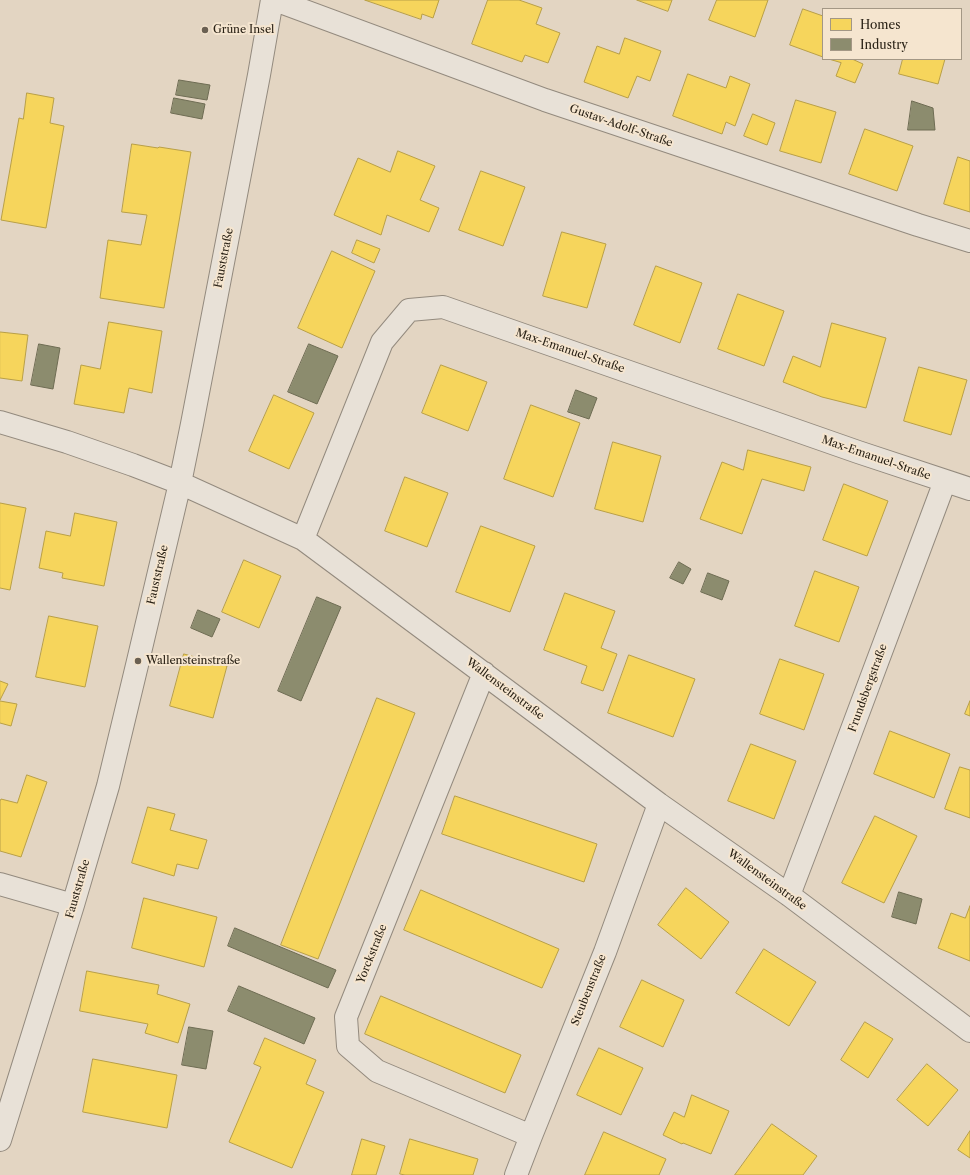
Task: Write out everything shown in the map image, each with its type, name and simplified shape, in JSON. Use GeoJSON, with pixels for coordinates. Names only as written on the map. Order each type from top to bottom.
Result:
{"type":"FeatureCollection","features":[{"type":"Feature","properties":{"kind":"street","name":"Gustav-Adolf-Straße"},"geometry":{"type":"LineString","coordinates":[[274,0],[545,100],[970,241]]}},
{"type":"Feature","properties":{"kind":"street","name":"Fauststraße"},"geometry":{"type":"LineString","coordinates":[[0,1140],[73,905],[108,786],[180,483],[274,0]]}},
{"type":"Feature","properties":{"kind":"street","name":"Max-Emanuel-Straße"},"geometry":{"type":"LineString","coordinates":[[303,539],[382,342],[409,310],[443,307],[850,449],[970,488]]}},
{"type":"Feature","properties":{"kind":"street","name":"Wallensteinstraße"},"geometry":{"type":"LineString","coordinates":[[0,422],[133,464],[180,483],[303,539],[660,804],[789,895],[970,1031]]}},
{"type":"Feature","properties":{"kind":"street","name":"Frundsbergstraße"},"geometry":{"type":"LineString","coordinates":[[789,895],[945,481]]}},
{"type":"Feature","properties":{"kind":"street","name":"Yorckstraße"},"geometry":{"type":"LineString","coordinates":[[484,673],[346,1017],[348,1046],[377,1072],[531,1136]]}},
{"type":"Feature","properties":{"kind":"street","name":"Steubenstraße"},"geometry":{"type":"LineString","coordinates":[[516,1175],[604,952],[660,804]]}},
{"type":"Feature","properties":{"kind":"street"},"geometry":{"type":"LineString","coordinates":[[0,884],[73,905]]}},
{"type":"Feature","properties":{"kind":"building: Homes"},"geometry":{"type":"Polygon","coordinates":[[[365,0],[439,0],[433,18],[422,14],[421,19],[365,0]]]}},
{"type":"Feature","properties":{"kind":"building: Homes"},"geometry":{"type":"Polygon","coordinates":[[[488,0],[519,0],[542,8],[536,24],[560,33],[548,63],[525,55],[522,62],[472,44],[488,0]]]}},
{"type":"Feature","properties":{"kind":"building: Homes"},"geometry":{"type":"Polygon","coordinates":[[[637,0],[672,0],[668,11],[637,0]]]}},
{"type":"Feature","properties":{"kind":"building: Homes"},"geometry":{"type":"Polygon","coordinates":[[[717,0],[768,0],[755,37],[709,20],[717,0]]]}},
{"type":"Feature","properties":{"kind":"building: Homes"},"geometry":{"type":"Polygon","coordinates":[[[803,9],[822,16],[822,57],[790,45],[803,9]]]}},
{"type":"Feature","properties":{"kind":"building: Homes"},"geometry":{"type":"Polygon","coordinates":[[[625,38],[661,51],[650,81],[637,76],[628,98],[584,82],[597,46],[619,54],[625,38]]]}},
{"type":"Feature","properties":{"kind":"building: Homes"},"geometry":{"type":"Polygon","coordinates":[[[832,60],[854,60],[863,64],[855,83],[836,76],[841,63],[832,60]]]}},
{"type":"Feature","properties":{"kind":"building: Homes"},"geometry":{"type":"Polygon","coordinates":[[[903,60],[945,60],[938,84],[899,74],[903,60]]]}},
{"type":"Feature","properties":{"kind":"building: Homes"},"geometry":{"type":"Polygon","coordinates":[[[688,74],[726,88],[730,76],[750,84],[735,126],[726,122],[722,134],[673,116],[688,74]]]}},
{"type":"Feature","properties":{"kind":"building: Homes"},"geometry":{"type":"Polygon","coordinates":[[[27,93],[54,98],[50,123],[64,126],[46,228],[1,220],[19,118],[23,119],[27,93]]]}},
{"type":"Feature","properties":{"kind":"building: Homes"},"geometry":{"type":"Polygon","coordinates":[[[796,100],[836,112],[821,163],[780,151],[796,100]]]}},
{"type":"Feature","properties":{"kind":"building: Homes"},"geometry":{"type":"Polygon","coordinates":[[[753,114],[775,123],[767,145],[744,136],[753,114]]]}},
{"type":"Feature","properties":{"kind":"building: Homes"},"geometry":{"type":"Polygon","coordinates":[[[865,129],[913,146],[897,191],[849,174],[865,129]]]}},
{"type":"Feature","properties":{"kind":"building: Homes"},"geometry":{"type":"Polygon","coordinates":[[[132,144],[191,152],[164,308],[100,298],[108,240],[141,245],[147,215],[122,212],[132,144]]]}},
{"type":"Feature","properties":{"kind":"building: Homes"},"geometry":{"type":"Polygon","coordinates":[[[398,151],[435,166],[420,200],[439,208],[429,232],[387,215],[381,235],[334,215],[358,158],[390,172],[398,151]]]}},
{"type":"Feature","properties":{"kind":"building: Homes"},"geometry":{"type":"Polygon","coordinates":[[[958,157],[970,161],[970,212],[944,204],[958,157]]]}},
{"type":"Feature","properties":{"kind":"building: Homes"},"geometry":{"type":"Polygon","coordinates":[[[481,171],[525,187],[503,246],[459,230],[481,171]]]}},
{"type":"Feature","properties":{"kind":"building: Homes"},"geometry":{"type":"Polygon","coordinates":[[[562,232],[606,244],[587,308],[543,296],[562,232]]]}},
{"type":"Feature","properties":{"kind":"building: Homes"},"geometry":{"type":"Polygon","coordinates":[[[357,240],[380,249],[374,263],[352,253],[357,240]]]}},
{"type":"Feature","properties":{"kind":"building: Homes"},"geometry":{"type":"Polygon","coordinates":[[[332,251],[375,271],[342,348],[298,328],[332,251]]]}},
{"type":"Feature","properties":{"kind":"building: Homes"},"geometry":{"type":"Polygon","coordinates":[[[656,266],[702,283],[680,343],[634,325],[656,266]]]}},
{"type":"Feature","properties":{"kind":"building: Homes"},"geometry":{"type":"Polygon","coordinates":[[[738,294],[784,311],[764,366],[718,349],[738,294]]]}},
{"type":"Feature","properties":{"kind":"building: Homes"},"geometry":{"type":"Polygon","coordinates":[[[109,322],[162,331],[152,393],[129,388],[124,413],[74,404],[81,365],[100,369],[109,322]]]}},
{"type":"Feature","properties":{"kind":"building: Homes"},"geometry":{"type":"Polygon","coordinates":[[[832,323],[886,338],[866,408],[822,397],[783,382],[793,356],[820,367],[832,323]]]}},
{"type":"Feature","properties":{"kind":"building: Homes"},"geometry":{"type":"Polygon","coordinates":[[[0,332],[28,335],[22,381],[0,378],[0,332]]]}},
{"type":"Feature","properties":{"kind":"building: Homes"},"geometry":{"type":"Polygon","coordinates":[[[441,365],[487,382],[468,431],[422,413],[441,365]]]}},
{"type":"Feature","properties":{"kind":"building: Homes"},"geometry":{"type":"Polygon","coordinates":[[[919,367],[967,380],[951,435],[904,421],[919,367]]]}},
{"type":"Feature","properties":{"kind":"building: Homes"},"geometry":{"type":"Polygon","coordinates":[[[274,395],[314,413],[289,469],[249,451],[274,395]]]}},
{"type":"Feature","properties":{"kind":"building: Homes"},"geometry":{"type":"Polygon","coordinates":[[[531,405],[580,423],[553,497],[504,479],[531,405]]]}},
{"type":"Feature","properties":{"kind":"building: Homes"},"geometry":{"type":"Polygon","coordinates":[[[613,442],[661,456],[643,522],[595,509],[613,442]]]}},
{"type":"Feature","properties":{"kind":"building: Homes"},"geometry":{"type":"Polygon","coordinates":[[[748,450],[811,467],[804,491],[762,479],[742,534],[700,519],[722,462],[743,470],[748,450]]]}},
{"type":"Feature","properties":{"kind":"building: Homes"},"geometry":{"type":"Polygon","coordinates":[[[405,477],[448,493],[427,547],[385,531],[405,477]]]}},
{"type":"Feature","properties":{"kind":"building: Homes"},"geometry":{"type":"Polygon","coordinates":[[[844,484],[888,501],[867,556],[823,540],[844,484]]]}},
{"type":"Feature","properties":{"kind":"building: Homes"},"geometry":{"type":"Polygon","coordinates":[[[0,503],[26,508],[10,590],[0,588],[0,503]]]}},
{"type":"Feature","properties":{"kind":"building: Homes"},"geometry":{"type":"Polygon","coordinates":[[[75,513],[117,522],[104,586],[62,578],[63,573],[39,568],[46,531],[70,536],[75,513]]]}},
{"type":"Feature","properties":{"kind":"building: Homes"},"geometry":{"type":"Polygon","coordinates":[[[481,526],[535,546],[510,612],[456,592],[481,526]]]}},
{"type":"Feature","properties":{"kind":"building: Homes"},"geometry":{"type":"Polygon","coordinates":[[[244,560],[281,576],[259,628],[222,612],[244,560]]]}},
{"type":"Feature","properties":{"kind":"building: Homes"},"geometry":{"type":"Polygon","coordinates":[[[815,571],[859,587],[839,642],[795,626],[815,571]]]}},
{"type":"Feature","properties":{"kind":"building: Homes"},"geometry":{"type":"Polygon","coordinates":[[[565,593],[615,611],[601,648],[617,654],[603,691],[581,683],[587,666],[544,650],[565,593]]]}},
{"type":"Feature","properties":{"kind":"building: Homes"},"geometry":{"type":"Polygon","coordinates":[[[49,616],[98,626],[85,687],[36,677],[49,616]]]}},
{"type":"Feature","properties":{"kind":"building: Homes"},"geometry":{"type":"Polygon","coordinates":[[[184,654],[227,666],[213,718],[170,706],[184,654]]]}},
{"type":"Feature","properties":{"kind":"building: Homes"},"geometry":{"type":"Polygon","coordinates":[[[629,655],[695,679],[673,737],[608,713],[629,655]]]}},
{"type":"Feature","properties":{"kind":"building: Homes"},"geometry":{"type":"Polygon","coordinates":[[[780,659],[824,674],[804,730],[760,714],[780,659]]]}},
{"type":"Feature","properties":{"kind":"building: Homes"},"geometry":{"type":"Polygon","coordinates":[[[0,681],[8,684],[0,700],[0,681]]]}},
{"type":"Feature","properties":{"kind":"building: Homes"},"geometry":{"type":"Polygon","coordinates":[[[377,698],[415,713],[318,959],[281,945],[377,698]]]}},
{"type":"Feature","properties":{"kind":"building: Homes"},"geometry":{"type":"Polygon","coordinates":[[[0,701],[17,704],[11,726],[0,723],[0,701]]]}},
{"type":"Feature","properties":{"kind":"building: Homes"},"geometry":{"type":"Polygon","coordinates":[[[970,701],[970,716],[965,714],[970,701]]]}},
{"type":"Feature","properties":{"kind":"building: Homes"},"geometry":{"type":"Polygon","coordinates":[[[890,731],[950,754],[934,798],[874,774],[890,731]]]}},
{"type":"Feature","properties":{"kind":"building: Homes"},"geometry":{"type":"Polygon","coordinates":[[[751,744],[796,761],[774,819],[728,801],[751,744]]]}},
{"type":"Feature","properties":{"kind":"building: Homes"},"geometry":{"type":"Polygon","coordinates":[[[960,767],[970,770],[970,818],[945,809],[960,767]]]}},
{"type":"Feature","properties":{"kind":"building: Homes"},"geometry":{"type":"Polygon","coordinates":[[[27,775],[47,782],[21,857],[0,851],[0,801],[1,799],[17,803],[27,775]]]}},
{"type":"Feature","properties":{"kind":"building: Homes"},"geometry":{"type":"Polygon","coordinates":[[[455,796],[597,844],[584,882],[442,834],[455,796]]]}},
{"type":"Feature","properties":{"kind":"building: Homes"},"geometry":{"type":"Polygon","coordinates":[[[148,807],[175,814],[170,830],[207,840],[198,869],[177,864],[174,876],[132,863],[148,807]]]}},
{"type":"Feature","properties":{"kind":"building: Homes"},"geometry":{"type":"Polygon","coordinates":[[[875,816],[917,836],[884,903],[842,883],[875,816]]]}},
{"type":"Feature","properties":{"kind":"building: Homes"},"geometry":{"type":"Polygon","coordinates":[[[686,888],[729,922],[701,959],[658,925],[686,888]]]}},
{"type":"Feature","properties":{"kind":"building: Homes"},"geometry":{"type":"Polygon","coordinates":[[[421,890],[559,949],[542,988],[404,930],[421,890]]]}},
{"type":"Feature","properties":{"kind":"building: Homes"},"geometry":{"type":"Polygon","coordinates":[[[144,898],[217,917],[204,967],[132,948],[144,898]]]}},
{"type":"Feature","properties":{"kind":"building: Homes"},"geometry":{"type":"Polygon","coordinates":[[[970,906],[970,961],[938,948],[951,913],[965,918],[970,906]]]}},
{"type":"Feature","properties":{"kind":"building: Homes"},"geometry":{"type":"Polygon","coordinates":[[[764,949],[816,982],[789,1026],[736,993],[764,949]]]}},
{"type":"Feature","properties":{"kind":"building: Homes"},"geometry":{"type":"Polygon","coordinates":[[[87,971],[159,985],[157,994],[190,1004],[178,1043],[145,1033],[148,1024],[80,1011],[87,971]]]}},
{"type":"Feature","properties":{"kind":"building: Homes"},"geometry":{"type":"Polygon","coordinates":[[[642,980],[684,1000],[663,1047],[620,1027],[642,980]]]}},
{"type":"Feature","properties":{"kind":"building: Homes"},"geometry":{"type":"Polygon","coordinates":[[[381,996],[521,1055],[505,1093],[365,1034],[381,996]]]}},
{"type":"Feature","properties":{"kind":"building: Homes"},"geometry":{"type":"Polygon","coordinates":[[[865,1022],[893,1039],[868,1078],[841,1060],[865,1022]]]}},
{"type":"Feature","properties":{"kind":"building: Homes"},"geometry":{"type":"Polygon","coordinates":[[[265,1038],[316,1060],[306,1084],[324,1092],[292,1168],[229,1142],[261,1067],[254,1064],[265,1038]]]}},
{"type":"Feature","properties":{"kind":"building: Homes"},"geometry":{"type":"Polygon","coordinates":[[[599,1048],[643,1068],[621,1115],[577,1095],[599,1048]]]}},
{"type":"Feature","properties":{"kind":"building: Homes"},"geometry":{"type":"Polygon","coordinates":[[[93,1059],[177,1075],[167,1128],[83,1112],[93,1059]]]}},
{"type":"Feature","properties":{"kind":"building: Homes"},"geometry":{"type":"Polygon","coordinates":[[[927,1064],[958,1090],[928,1126],[897,1100],[927,1064]]]}},
{"type":"Feature","properties":{"kind":"building: Homes"},"geometry":{"type":"Polygon","coordinates":[[[692,1095],[729,1111],[711,1154],[683,1143],[682,1144],[663,1135],[674,1112],[684,1117],[692,1095]]]}},
{"type":"Feature","properties":{"kind":"building: Homes"},"geometry":{"type":"Polygon","coordinates":[[[772,1124],[817,1156],[803,1175],[735,1175],[772,1124]]]}},
{"type":"Feature","properties":{"kind":"building: Homes"},"geometry":{"type":"Polygon","coordinates":[[[970,1131],[970,1158],[958,1150],[970,1131]]]}},
{"type":"Feature","properties":{"kind":"building: Homes"},"geometry":{"type":"Polygon","coordinates":[[[604,1132],[666,1159],[659,1175],[585,1175],[604,1132]]]}},
{"type":"Feature","properties":{"kind":"building: Homes"},"geometry":{"type":"Polygon","coordinates":[[[362,1139],[385,1146],[376,1175],[352,1175],[362,1139]]]}},
{"type":"Feature","properties":{"kind":"building: Homes"},"geometry":{"type":"Polygon","coordinates":[[[410,1139],[478,1159],[473,1175],[400,1174],[410,1139]]]}},
{"type":"Feature","properties":{"kind":"building: Industry"},"geometry":{"type":"Polygon","coordinates":[[[179,80],[210,85],[207,100],[176,95],[179,80]]]}},
{"type":"Feature","properties":{"kind":"building: Industry"},"geometry":{"type":"Polygon","coordinates":[[[174,98],[205,104],[202,119],[171,113],[174,98]]]}},
{"type":"Feature","properties":{"kind":"building: Industry"},"geometry":{"type":"Polygon","coordinates":[[[912,101],[933,108],[935,130],[908,130],[912,101]]]}},
{"type":"Feature","properties":{"kind":"building: Industry"},"geometry":{"type":"Polygon","coordinates":[[[39,344],[60,348],[53,389],[31,385],[39,344]]]}},
{"type":"Feature","properties":{"kind":"building: Industry"},"geometry":{"type":"Polygon","coordinates":[[[309,344],[338,356],[317,404],[288,392],[309,344]]]}},
{"type":"Feature","properties":{"kind":"building: Industry"},"geometry":{"type":"Polygon","coordinates":[[[576,390],[597,398],[589,419],[568,412],[576,390]]]}},
{"type":"Feature","properties":{"kind":"building: Industry"},"geometry":{"type":"Polygon","coordinates":[[[679,562],[691,569],[683,584],[670,578],[679,562]]]}},
{"type":"Feature","properties":{"kind":"building: Industry"},"geometry":{"type":"Polygon","coordinates":[[[708,573],[729,581],[722,600],[701,592],[708,573]]]}},
{"type":"Feature","properties":{"kind":"building: Industry"},"geometry":{"type":"Polygon","coordinates":[[[317,597],[341,607],[301,701],[278,691],[317,597]]]}},
{"type":"Feature","properties":{"kind":"building: Industry"},"geometry":{"type":"Polygon","coordinates":[[[198,610],[220,619],[212,637],[191,628],[198,610]]]}},
{"type":"Feature","properties":{"kind":"building: Industry"},"geometry":{"type":"Polygon","coordinates":[[[899,892],[922,899],[916,924],[892,917],[899,892]]]}},
{"type":"Feature","properties":{"kind":"building: Industry"},"geometry":{"type":"Polygon","coordinates":[[[235,928],[336,970],[328,988],[228,946],[235,928]]]}},
{"type":"Feature","properties":{"kind":"building: Industry"},"geometry":{"type":"Polygon","coordinates":[[[239,986],[315,1018],[304,1044],[228,1011],[239,986]]]}},
{"type":"Feature","properties":{"kind":"building: Industry"},"geometry":{"type":"Polygon","coordinates":[[[189,1027],[213,1031],[206,1069],[182,1065],[189,1027]]]}},
{"type":"Feature","properties":{"kind":"place","name":"Grüne Insel"},"geometry":{"type":"Point","coordinates":[205,30]}},
{"type":"Feature","properties":{"kind":"place","name":"Wallensteinstraße"},"geometry":{"type":"Point","coordinates":[138,661]}}]}
